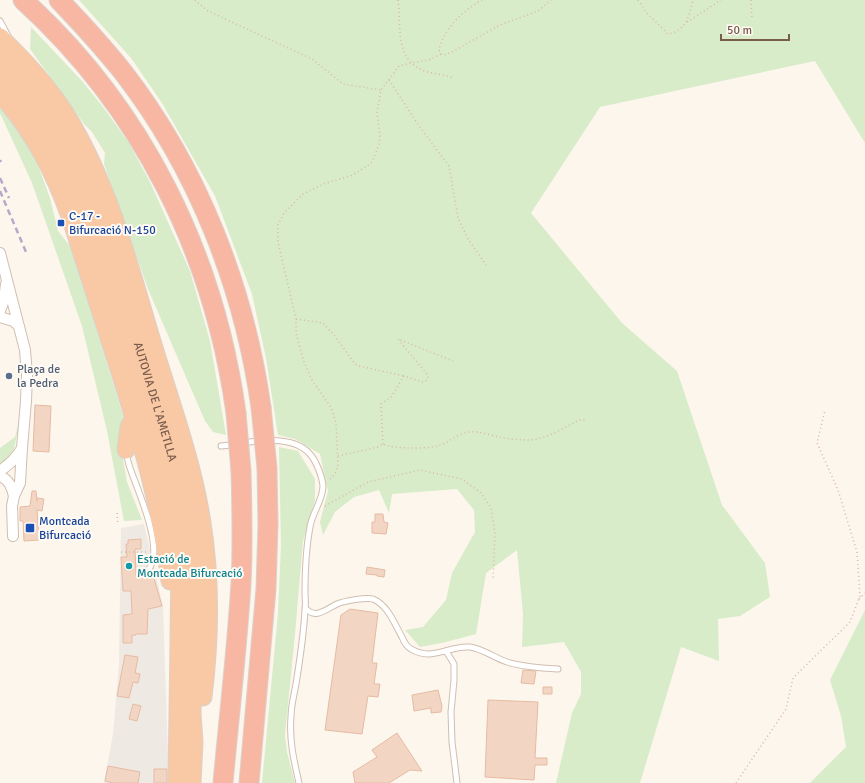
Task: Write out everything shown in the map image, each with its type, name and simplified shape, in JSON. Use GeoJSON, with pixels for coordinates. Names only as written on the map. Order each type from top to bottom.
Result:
{"type":"FeatureCollection","features":[{"type":"Feature","properties":{"kind":"highway"},"geometry":{"type":"LineString","coordinates":[[23,0],[56,32],[104,88],[126,118],[150,156],[184,225],[205,277],[217,318],[232,383],[236,413],[242,471],[243,524],[237,641],[223,783]]}},
{"type":"Feature","properties":{"kind":"highway"},"geometry":{"type":"LineString","coordinates":[[59,0],[100,44],[124,73],[172,145],[191,179],[207,216],[242,311],[250,344],[261,407],[267,468],[268,524],[266,589],[249,783]]}},
{"type":"Feature","properties":{"kind":"highway"},"geometry":{"type":"LineString","coordinates":[[0,37],[18,54],[45,86],[64,112],[83,145],[107,198],[136,286],[189,462],[202,522],[208,585],[208,630],[205,681],[194,742]]}},
{"type":"Feature","properties":{"kind":"highway","name":"AUTOVIA DE L'AMETLLA"},"geometry":{"type":"LineString","coordinates":[[0,54],[36,94],[69,145],[85,177],[105,234],[187,511],[192,556],[195,624],[192,713],[194,742],[192,783]]}},
{"type":"Feature","properties":{"kind":"highway","name":"AUTOVIA DE L'AMETLLA"},"geometry":{"type":"LineString","coordinates":[[0,74],[31,110],[52,142],[65,168],[86,220],[164,477],[178,540],[180,568],[177,783]]}},
{"type":"Feature","properties":{"kind":"highway"},"geometry":{"type":"LineString","coordinates":[[0,93],[20,118],[46,158],[71,218],[134,417],[129,427],[134,448],[158,505],[168,561],[173,604],[179,619]]}},
{"type":"Feature","properties":{"kind":"street"},"geometry":{"type":"LineString","coordinates":[[0,253],[25,350],[27,375],[20,483],[14,496],[12,506],[13,536]]}},
{"type":"Feature","properties":{"kind":"street"},"geometry":{"type":"LineString","coordinates":[[0,311],[4,300],[7,278]]}},
{"type":"Feature","properties":{"kind":"street"},"geometry":{"type":"LineString","coordinates":[[4,300],[9,301],[14,306]]}},
{"type":"Feature","properties":{"kind":"street"},"geometry":{"type":"LineString","coordinates":[[0,317],[13,320],[19,326]]}},
{"type":"Feature","properties":{"kind":"street"},"geometry":{"type":"LineString","coordinates":[[0,471],[18,456],[22,448]]}},
{"type":"Feature","properties":{"kind":"street"},"geometry":{"type":"LineString","coordinates":[[0,476],[7,480],[10,484],[14,496]]}},
{"type":"Feature","properties":{"kind":"lane"},"geometry":{"type":"LineString","coordinates":[[0,21],[18,54]]}},
{"type":"Feature","properties":{"kind":"lane"},"geometry":{"type":"LineString","coordinates":[[221,446],[274,440],[294,444],[309,453],[320,474],[323,486],[321,496],[310,525],[305,594],[306,608],[291,717],[291,746],[299,783]]}},
{"type":"Feature","properties":{"kind":"lane"},"geometry":{"type":"LineString","coordinates":[[134,448],[129,465],[151,528],[154,551],[153,559],[147,574]]}},
{"type":"Feature","properties":{"kind":"lane"},"geometry":{"type":"LineString","coordinates":[[306,608],[309,612],[315,614],[324,612],[338,604],[352,600],[372,599],[382,605],[388,612],[406,644],[411,649],[427,655],[456,648],[470,648],[507,662],[525,666],[558,669]]}},
{"type":"Feature","properties":{"kind":"lane"},"geometry":{"type":"LineString","coordinates":[[446,651],[454,664],[451,712],[452,742],[457,783]]}},
{"type":"Feature","properties":{"kind":"path"},"geometry":{"type":"LineString","coordinates":[[195,0],[208,11],[312,59],[343,84],[380,90]]}},
{"type":"Feature","properties":{"kind":"path"},"geometry":{"type":"LineString","coordinates":[[398,0],[402,48],[410,62],[427,72],[453,78]]}},
{"type":"Feature","properties":{"kind":"path"},"geometry":{"type":"LineString","coordinates":[[441,54],[439,50],[445,33],[473,6],[482,0]]}},
{"type":"Feature","properties":{"kind":"path"},"geometry":{"type":"LineString","coordinates":[[323,486],[337,471],[338,456],[336,423],[330,405],[312,380],[304,362],[296,333],[296,319],[278,242],[278,225],[284,213],[303,194],[326,183],[353,175],[371,163],[380,138],[377,112],[380,90],[399,66],[410,62],[420,62],[441,54],[444,55],[452,52],[505,23],[538,11],[551,0]]}},
{"type":"Feature","properties":{"kind":"path"},"geometry":{"type":"LineString","coordinates":[[638,0],[647,13],[668,34],[677,31],[686,23],[721,0]]}},
{"type":"Feature","properties":{"kind":"path"},"geometry":{"type":"LineString","coordinates":[[686,23],[693,0]]}},
{"type":"Feature","properties":{"kind":"path"},"geometry":{"type":"LineString","coordinates":[[751,0],[752,19]]}},
{"type":"Feature","properties":{"kind":"path"},"geometry":{"type":"LineString","coordinates":[[389,80],[419,126],[449,166],[458,218],[468,239],[486,265]]}},
{"type":"Feature","properties":{"kind":"path"},"geometry":{"type":"LineString","coordinates":[[296,319],[323,324],[334,335],[355,364],[359,366],[424,382],[427,380],[427,374],[398,339],[453,361]]}},
{"type":"Feature","properties":{"kind":"path"},"geometry":{"type":"LineString","coordinates":[[383,444],[381,404],[391,397],[404,376]]}},
{"type":"Feature","properties":{"kind":"path"},"geometry":{"type":"LineString","coordinates":[[736,783],[786,709],[793,678],[850,622],[860,596],[857,552],[838,490],[817,443],[825,410]]}},
{"type":"Feature","properties":{"kind":"path"},"geometry":{"type":"LineString","coordinates":[[383,444],[387,446],[409,448],[432,447],[439,446],[462,434],[476,432],[497,437],[530,440],[548,436],[577,421],[586,420]]}},
{"type":"Feature","properties":{"kind":"path"},"geometry":{"type":"LineString","coordinates":[[338,456],[378,447],[383,444]]}},
{"type":"Feature","properties":{"kind":"path"},"geometry":{"type":"LineString","coordinates":[[315,511],[368,482],[420,470],[462,479],[481,493],[491,508],[495,533],[493,580]]}},
{"type":"Feature","properties":{"kind":"path"},"geometry":{"type":"LineString","coordinates":[[117,513],[118,525]]}},
{"type":"Feature","properties":{"kind":"path"},"geometry":{"type":"LineString","coordinates":[[121,552],[154,551]]}},
{"type":"Feature","properties":{"kind":"path"},"geometry":{"type":"LineString","coordinates":[[858,600],[865,593]]}},
{"type":"Feature","properties":{"kind":"shaded area"},"geometry":{"type":"Polygon","coordinates":[[[144,524],[163,606],[169,783],[104,783],[113,734],[119,665],[121,528],[144,524]]]}},
{"type":"Feature","properties":{"kind":"green space"},"geometry":{"type":"Polygon","coordinates":[[[79,0],[865,0],[865,143],[815,61],[600,107],[531,213],[622,323],[677,371],[722,505],[765,563],[770,597],[740,616],[718,619],[719,661],[681,647],[640,783],[556,783],[572,713],[581,694],[581,672],[564,642],[522,647],[523,614],[517,550],[486,573],[476,634],[420,647],[405,630],[423,627],[446,600],[452,573],[475,532],[474,510],[457,489],[392,494],[389,513],[379,490],[354,497],[335,512],[323,535],[320,522],[328,491],[320,454],[295,439],[278,435],[266,358],[252,294],[215,196],[162,103],[131,58],[79,0]]]}},
{"type":"Feature","properties":{"kind":"green space"},"geometry":{"type":"Polygon","coordinates":[[[31,27],[82,81],[103,107],[129,143],[150,182],[190,271],[210,341],[226,435],[213,432],[205,421],[148,289],[104,164],[105,153],[92,132],[84,124],[30,49],[31,27]]]}},
{"type":"Feature","properties":{"kind":"green space"},"geometry":{"type":"Polygon","coordinates":[[[0,104],[34,154],[50,198],[58,231],[71,247],[123,415],[121,448],[127,482],[142,520],[124,521],[107,431],[82,326],[32,183],[0,113],[0,104]]]}},
{"type":"Feature","properties":{"kind":"green space"},"geometry":{"type":"Polygon","coordinates":[[[21,413],[13,455],[0,464],[0,448],[15,437],[21,413]]]}},
{"type":"Feature","properties":{"kind":"green space"},"geometry":{"type":"Polygon","coordinates":[[[279,447],[298,451],[315,479],[315,500],[303,541],[285,735],[287,752],[295,783],[262,783],[278,613],[281,545],[279,447]]]}},
{"type":"Feature","properties":{"kind":"green space"},"geometry":{"type":"Polygon","coordinates":[[[865,610],[865,783],[810,783],[846,747],[841,716],[830,680],[865,610]]]}},
{"type":"Feature","properties":{"kind":"building"},"geometry":{"type":"Polygon","coordinates":[[[35,405],[51,406],[49,452],[33,451],[35,405]]]}},
{"type":"Feature","properties":{"kind":"building"},"geometry":{"type":"Polygon","coordinates":[[[32,491],[36,491],[37,501],[37,498],[44,499],[42,511],[37,510],[39,540],[24,541],[23,521],[20,521],[20,507],[30,506],[32,491]]]}},
{"type":"Feature","properties":{"kind":"building"},"geometry":{"type":"Polygon","coordinates":[[[375,514],[383,514],[384,522],[388,523],[386,534],[372,533],[372,522],[375,522],[375,514]]]}},
{"type":"Feature","properties":{"kind":"building"},"geometry":{"type":"Polygon","coordinates":[[[141,539],[141,549],[135,549],[136,575],[137,577],[147,578],[153,575],[162,606],[148,609],[147,634],[132,635],[132,643],[123,643],[123,615],[132,614],[131,591],[123,591],[121,557],[127,557],[126,544],[128,544],[128,540],[141,539]]]}},
{"type":"Feature","properties":{"kind":"building"},"geometry":{"type":"Polygon","coordinates":[[[367,567],[385,570],[384,577],[366,574],[367,567]]]}},
{"type":"Feature","properties":{"kind":"building"},"geometry":{"type":"Polygon","coordinates":[[[350,609],[378,613],[372,663],[377,663],[374,684],[380,684],[378,697],[368,696],[362,734],[325,730],[341,615],[350,609]]]}},
{"type":"Feature","properties":{"kind":"building"},"geometry":{"type":"Polygon","coordinates":[[[125,655],[138,657],[135,673],[140,674],[138,683],[133,682],[129,698],[117,696],[125,655]]]}},
{"type":"Feature","properties":{"kind":"building"},"geometry":{"type":"Polygon","coordinates":[[[523,670],[536,671],[534,684],[521,683],[523,670]]]}},
{"type":"Feature","properties":{"kind":"building"},"geometry":{"type":"Polygon","coordinates":[[[543,687],[552,687],[552,694],[543,694],[543,687]]]}},
{"type":"Feature","properties":{"kind":"building"},"geometry":{"type":"Polygon","coordinates":[[[438,690],[442,706],[441,712],[431,713],[431,708],[414,711],[412,695],[438,690]]]}},
{"type":"Feature","properties":{"kind":"building"},"geometry":{"type":"Polygon","coordinates":[[[488,700],[538,702],[535,758],[547,758],[547,765],[535,765],[534,780],[485,777],[488,700]]]}},
{"type":"Feature","properties":{"kind":"building"},"geometry":{"type":"Polygon","coordinates":[[[133,704],[141,706],[137,721],[129,719],[133,704]]]}},
{"type":"Feature","properties":{"kind":"building"},"geometry":{"type":"Polygon","coordinates":[[[397,733],[422,771],[410,770],[389,783],[355,783],[353,772],[377,757],[372,750],[397,733]]]}},
{"type":"Feature","properties":{"kind":"building"},"geometry":{"type":"Polygon","coordinates":[[[108,766],[140,772],[138,783],[113,783],[105,781],[108,766]]]}},
{"type":"Feature","properties":{"kind":"building"},"geometry":{"type":"Polygon","coordinates":[[[154,769],[167,769],[167,783],[154,783],[154,769]]]}},
{"type":"Feature","properties":{"kind":"railway"},"geometry":{"type":"LineString","coordinates":[[0,178],[9,198]]}},
{"type":"Feature","properties":{"kind":"railway"},"geometry":{"type":"LineString","coordinates":[[0,191],[26,252]]}},
{"type":"Feature","properties":{"kind":"place","name":"C-17 - Bifurcació N-150"},"geometry":{"type":"Point","coordinates":[61,223]}},
{"type":"Feature","properties":{"kind":"place","name":"Plaça de la Pedra"},"geometry":{"type":"Point","coordinates":[9,376]}},
{"type":"Feature","properties":{"kind":"place","name":"Montcada Bifurcació"},"geometry":{"type":"Point","coordinates":[30,528]}},
{"type":"Feature","properties":{"kind":"place","name":"Estació de Montcada Bifurcació"},"geometry":{"type":"Point","coordinates":[129,566]}}]}
